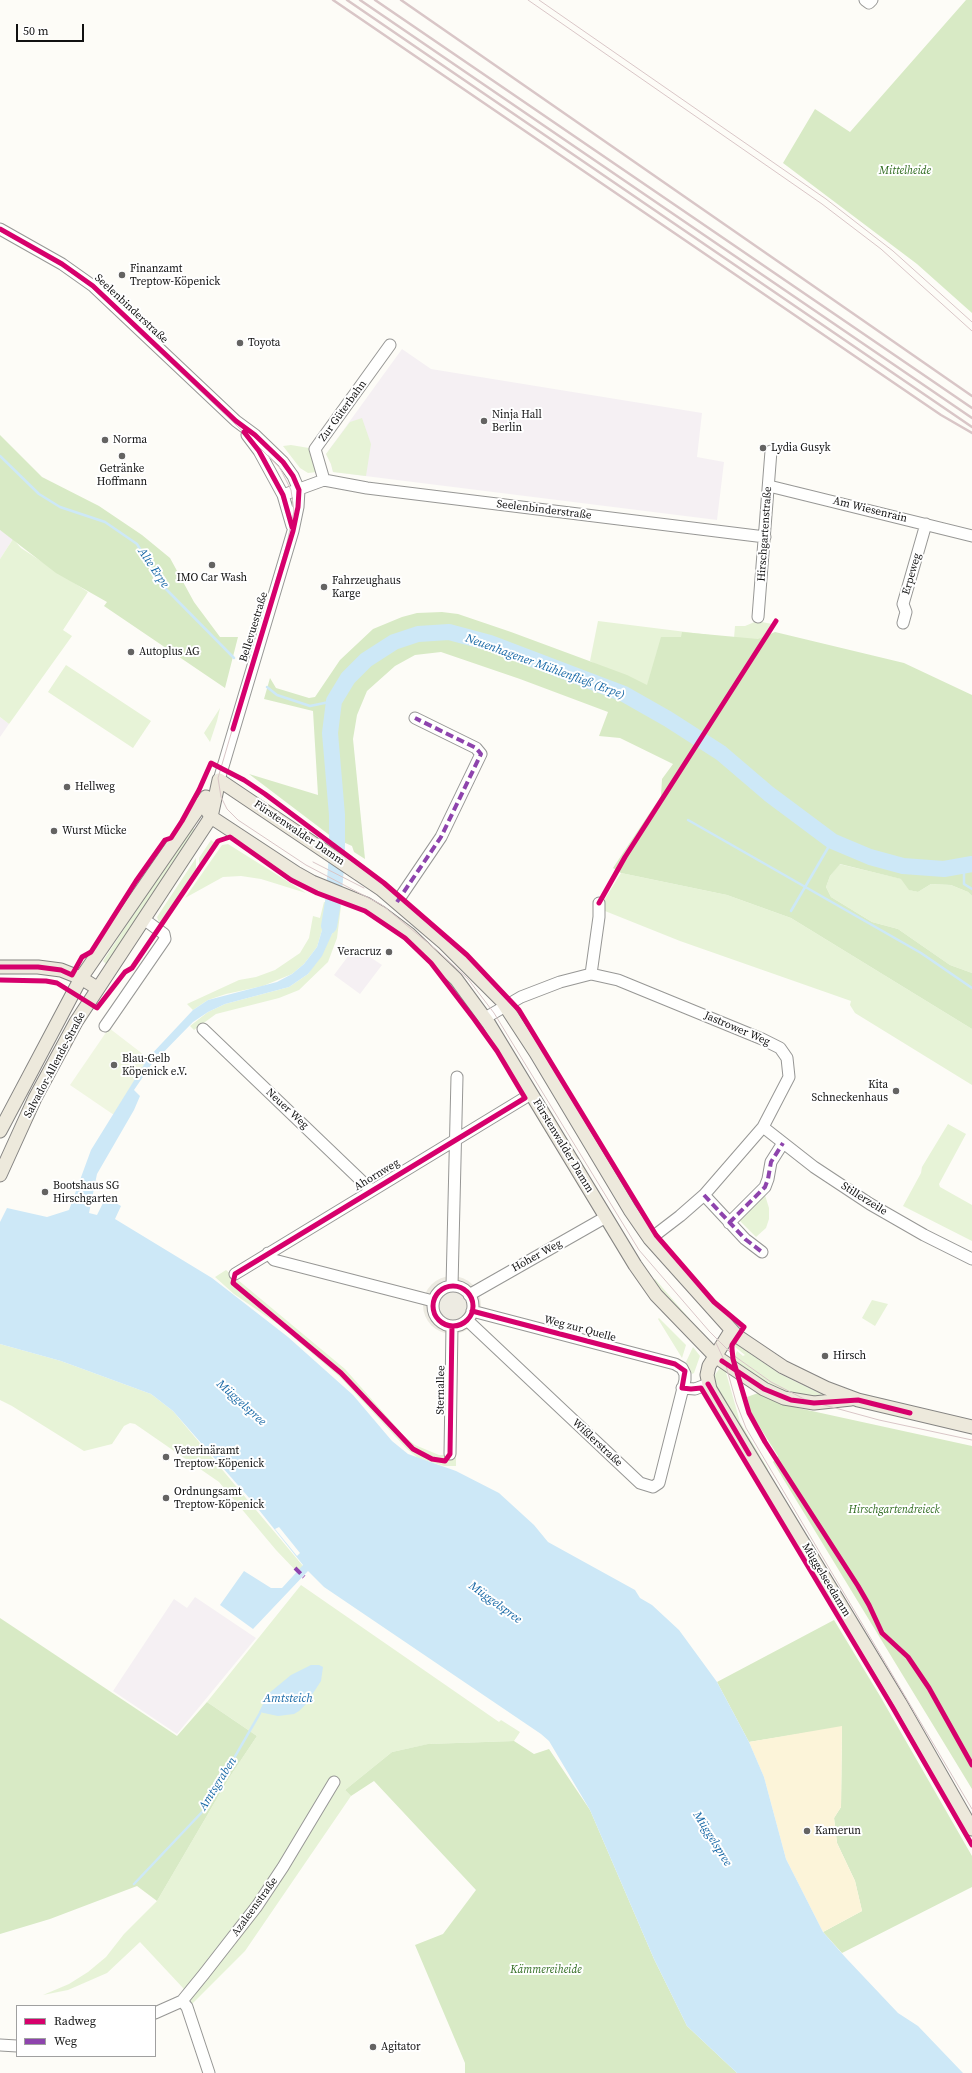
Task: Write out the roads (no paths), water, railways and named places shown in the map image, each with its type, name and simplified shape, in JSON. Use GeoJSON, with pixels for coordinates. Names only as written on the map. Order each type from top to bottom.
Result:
{"type":"FeatureCollection","features":[{"type":"Feature","properties":{"kind":"main road","name":"Salvador-Allende-Straße"},"geometry":{"type":"LineString","coordinates":[[0,1131],[81,978],[202,802],[219,780]]}},
{"type":"Feature","properties":{"kind":"main road","name":"Salvador-Allende-Straße"},"geometry":{"type":"LineString","coordinates":[[0,1175],[43,1085],[76,1022],[97,988],[145,920],[211,817],[219,780]]}},
{"type":"Feature","properties":{"kind":"main road","name":"Fürstenwalder Damm"},"geometry":{"type":"LineString","coordinates":[[219,780],[397,902],[468,965],[506,1006],[630,1210],[650,1239],[731,1331],[783,1367],[826,1388],[858,1400],[972,1427]]}},
{"type":"Feature","properties":{"kind":"main road","name":"Fürstenwalder Damm"},"geometry":{"type":"LineString","coordinates":[[202,802],[211,817],[296,873],[326,888],[366,904],[409,934],[456,979],[485,1018],[635,1265],[656,1295],[715,1356],[764,1389],[791,1400],[814,1403],[858,1400]]}},
{"type":"Feature","properties":{"kind":"main road"},"geometry":{"type":"LineString","coordinates":[[0,967],[52,969],[81,978],[97,988]]}},
{"type":"Feature","properties":{"kind":"main road"},"geometry":{"type":"LineString","coordinates":[[708,1384],[707,1370],[731,1331]]}},
{"type":"Feature","properties":{"kind":"main road","name":"Müggelseedamm"},"geometry":{"type":"LineString","coordinates":[[708,1384],[730,1423],[900,1704],[972,1829]]}},
{"type":"Feature","properties":{"kind":"street"},"geometry":{"type":"LineString","coordinates":[[866,0],[869,3],[872,0]]}},
{"type":"Feature","properties":{"kind":"street","name":"Seelenbinderstraße"},"geometry":{"type":"LineString","coordinates":[[0,229],[57,261],[93,286],[236,421],[254,435],[283,462],[293,476],[299,490]]}},
{"type":"Feature","properties":{"kind":"street","name":"Zur Güterbahn"},"geometry":{"type":"LineString","coordinates":[[324,480],[315,449],[390,345]]}},
{"type":"Feature","properties":{"kind":"street","name":"Seelenbinderstraße"},"geometry":{"type":"LineString","coordinates":[[236,421],[259,451],[283,495],[293,531]]}},
{"type":"Feature","properties":{"kind":"street","name":"Hirschgartenstraße"},"geometry":{"type":"LineString","coordinates":[[758,617],[771,451]]}},
{"type":"Feature","properties":{"kind":"street"},"geometry":{"type":"LineString","coordinates":[[283,495],[324,480]]}},
{"type":"Feature","properties":{"kind":"street","name":"Seelenbinderstraße"},"geometry":{"type":"LineString","coordinates":[[324,480],[374,489],[765,537]]}},
{"type":"Feature","properties":{"kind":"street","name":"Am Wiesenrain"},"geometry":{"type":"LineString","coordinates":[[768,486],[972,536]]}},
{"type":"Feature","properties":{"kind":"street"},"geometry":{"type":"LineString","coordinates":[[293,531],[298,508],[299,490]]}},
{"type":"Feature","properties":{"kind":"street","name":"Erpeweg"},"geometry":{"type":"LineString","coordinates":[[903,623],[906,612],[903,604],[926,524]]}},
{"type":"Feature","properties":{"kind":"street","name":"Bellevuestraße"},"geometry":{"type":"LineString","coordinates":[[219,780],[293,531]]}},
{"type":"Feature","properties":{"kind":"street"},"geometry":{"type":"LineString","coordinates":[[397,902],[441,837],[481,754],[476,748],[415,718]]}},
{"type":"Feature","properties":{"kind":"street"},"geometry":{"type":"LineString","coordinates":[[591,974],[599,917],[599,903]]}},
{"type":"Feature","properties":{"kind":"street"},"geometry":{"type":"LineString","coordinates":[[105,1026],[165,939],[164,934],[145,920]]}},
{"type":"Feature","properties":{"kind":"street","name":"Jastrower Weg"},"geometry":{"type":"LineString","coordinates":[[485,1018],[521,997],[548,986],[591,974],[618,980],[762,1039],[780,1048],[787,1058],[789,1077],[763,1127],[704,1195],[650,1239]]}},
{"type":"Feature","properties":{"kind":"street","name":"Neuer Weg"},"geometry":{"type":"LineString","coordinates":[[203,1029],[371,1190]]}},
{"type":"Feature","properties":{"kind":"street"},"geometry":{"type":"LineString","coordinates":[[452,1286],[457,1078]]}},
{"type":"Feature","properties":{"kind":"street","name":"Ahornweg"},"geometry":{"type":"LineString","coordinates":[[235,1274],[531,1094]]}},
{"type":"Feature","properties":{"kind":"street","name":"Stillerzeile"},"geometry":{"type":"LineString","coordinates":[[763,1127],[814,1167],[870,1204],[918,1232],[972,1259]]}},
{"type":"Feature","properties":{"kind":"street"},"geometry":{"type":"LineString","coordinates":[[729,1223],[765,1187],[771,1162],[783,1143]]}},
{"type":"Feature","properties":{"kind":"street"},"geometry":{"type":"LineString","coordinates":[[704,1195],[745,1239],[762,1252]]}},
{"type":"Feature","properties":{"kind":"street","name":"Hoher Weg"},"geometry":{"type":"LineString","coordinates":[[468,1295],[606,1217]]}},
{"type":"Feature","properties":{"kind":"street"},"geometry":{"type":"LineString","coordinates":[[268,1253],[274,1260],[433,1301]]}},
{"type":"Feature","properties":{"kind":"street"},"geometry":{"type":"LineString","coordinates":[[452,1286],[461,1288],[468,1295],[472,1302],[469,1316],[457,1326],[452,1326],[441,1322],[437,1318],[434,1313],[433,1301],[438,1292],[452,1286]]}},
{"type":"Feature","properties":{"kind":"street","name":"Weg zur Quelle"},"geometry":{"type":"LineString","coordinates":[[469,1316],[675,1364],[682,1368]]}},
{"type":"Feature","properties":{"kind":"street","name":"Wißlerstraße"},"geometry":{"type":"LineString","coordinates":[[469,1316],[640,1483],[646,1486],[653,1487],[659,1483],[662,1477],[685,1374],[682,1368]]}},
{"type":"Feature","properties":{"kind":"street","name":"Sternallee"},"geometry":{"type":"LineString","coordinates":[[450,1454],[452,1326]]}},
{"type":"Feature","properties":{"kind":"street"},"geometry":{"type":"LineString","coordinates":[[682,1388],[695,1389],[708,1384]]}},
{"type":"Feature","properties":{"kind":"street","name":"Azaleenstraße"},"geometry":{"type":"LineString","coordinates":[[156,2013],[182,2001],[256,1906],[283,1867],[334,1782]]}},
{"type":"Feature","properties":{"kind":"street"},"geometry":{"type":"LineString","coordinates":[[182,2001],[187,2007],[209,2073]]}},
{"type":"Feature","properties":{"kind":"street"},"geometry":{"type":"LineString","coordinates":[[0,2045],[16,2046]]}},
{"type":"Feature","properties":{"kind":"water","name":"Müggelspree"},"geometry":{"type":"Polygon","coordinates":[[[330,903],[337,905],[332,934],[322,956],[308,974],[289,987],[225,1004],[208,1012],[193,1022],[151,1065],[134,1090],[140,1096],[134,1110],[97,1174],[89,1213],[97,1215],[106,1197],[121,1206],[115,1219],[212,1278],[288,1337],[353,1395],[392,1441],[408,1454],[456,1471],[499,1493],[534,1525],[548,1542],[635,1590],[640,1598],[652,1605],[679,1630],[717,1682],[749,1742],[764,1777],[786,1859],[823,1932],[898,2013],[918,2026],[963,2073],[737,2073],[687,2026],[654,1959],[590,1810],[549,1741],[541,1734],[324,1587],[308,1571],[253,1629],[220,1605],[244,1571],[271,1588],[282,1588],[303,1565],[251,1500],[173,1411],[151,1394],[61,1361],[0,1344],[0,1222],[7,1208],[47,1217],[69,1210],[91,1150],[148,1058],[193,1010],[208,1000],[277,982],[292,974],[304,964],[317,947],[330,903]]]}},
{"type":"Feature","properties":{"kind":"water","name":"Amtsteich"},"geometry":{"type":"Polygon","coordinates":[[[311,1665],[319,1665],[323,1667],[321,1681],[306,1704],[299,1711],[294,1714],[278,1716],[259,1712],[268,1694],[291,1675],[311,1665]]]}},
{"type":"Feature","properties":{"kind":"waterway","name":"Alte Erpe"},"geometry":{"type":"LineString","coordinates":[[0,456],[39,494],[60,507],[105,522],[137,544],[160,583],[234,658]]}},
{"type":"Feature","properties":{"kind":"waterway","name":"Neuenhagener Mühlenfließ (Erpe)"},"geometry":{"type":"LineString","coordinates":[[329,926],[333,902],[337,856],[337,815],[330,733],[334,701],[348,678],[366,660],[394,642],[418,634],[449,632],[490,643],[624,694],[668,719],[721,753],[769,794],[832,841],[870,857],[903,866],[944,869],[972,864]]}},
{"type":"Feature","properties":{"kind":"waterway","name":"Alte Erpe"},"geometry":{"type":"LineString","coordinates":[[267,687],[277,695],[310,706],[334,701]]}},
{"type":"Feature","properties":{"kind":"waterway"},"geometry":{"type":"LineString","coordinates":[[688,820],[921,953],[972,988]]}},
{"type":"Feature","properties":{"kind":"waterway"},"geometry":{"type":"LineString","coordinates":[[791,911],[832,841]]}},
{"type":"Feature","properties":{"kind":"waterway"},"geometry":{"type":"LineString","coordinates":[[964,866],[964,884],[972,889]]}},
{"type":"Feature","properties":{"kind":"waterway","name":"Amtsgraben"},"geometry":{"type":"LineString","coordinates":[[134,1884],[204,1810],[260,1713]]}},
{"type":"Feature","properties":{"kind":"tram line"},"geometry":{"type":"LineString","coordinates":[[528,0],[822,204],[881,249],[972,331]]}},
{"type":"Feature","properties":{"kind":"tram line"},"geometry":{"type":"LineString","coordinates":[[539,0],[826,199],[893,251],[972,322]]}},
{"type":"Feature","properties":{"kind":"tram line"},"geometry":{"type":"LineString","coordinates":[[0,231],[53,260],[89,285],[280,468],[291,490],[294,511],[286,547],[218,778],[221,797],[227,809],[238,820],[306,865],[382,905],[439,952],[468,979],[494,1013],[639,1250],[709,1331],[733,1355],[771,1382],[806,1400],[879,1420],[972,1440]]}},
{"type":"Feature","properties":{"kind":"tram line"},"geometry":{"type":"LineString","coordinates":[[313,862],[364,888]]}},
{"type":"Feature","properties":{"kind":"tram line"},"geometry":{"type":"LineString","coordinates":[[716,1343],[725,1362],[736,1402],[746,1428],[972,1809]]}},
{"type":"Feature","properties":{"kind":"railway"},"geometry":{"type":"LineString","coordinates":[[333,0],[941,415],[972,433]]}},
{"type":"Feature","properties":{"kind":"railway"},"geometry":{"type":"LineString","coordinates":[[347,0],[972,427]]}},
{"type":"Feature","properties":{"kind":"railway"},"geometry":{"type":"LineString","coordinates":[[360,0],[972,418]]}},
{"type":"Feature","properties":{"kind":"railway"},"geometry":{"type":"LineString","coordinates":[[375,0],[972,408]]}},
{"type":"Feature","properties":{"kind":"railway"},"geometry":{"type":"LineString","coordinates":[[401,0],[972,396]]}},
{"type":"Feature","properties":{"kind":"place","name":"Finanzamt Treptow-Köpenick"},"geometry":{"type":"Point","coordinates":[122,275]}},
{"type":"Feature","properties":{"kind":"place","name":"Toyota"},"geometry":{"type":"Point","coordinates":[240,343]}},
{"type":"Feature","properties":{"kind":"place","name":"Ninja Hall Berlin"},"geometry":{"type":"Point","coordinates":[484,421]}},
{"type":"Feature","properties":{"kind":"place","name":"Norma"},"geometry":{"type":"Point","coordinates":[105,440]}},
{"type":"Feature","properties":{"kind":"place","name":"Lydia Gusyk"},"geometry":{"type":"Point","coordinates":[763,448]}},
{"type":"Feature","properties":{"kind":"place","name":"Getränke Hoffmann"},"geometry":{"type":"Point","coordinates":[122,456]}},
{"type":"Feature","properties":{"kind":"place","name":"IMO Car Wash"},"geometry":{"type":"Point","coordinates":[212,565]}},
{"type":"Feature","properties":{"kind":"place","name":"Fahrzeughaus Karge"},"geometry":{"type":"Point","coordinates":[324,587]}},
{"type":"Feature","properties":{"kind":"place","name":"Autoplus AG"},"geometry":{"type":"Point","coordinates":[131,652]}},
{"type":"Feature","properties":{"kind":"place","name":"Hellweg"},"geometry":{"type":"Point","coordinates":[67,787]}},
{"type":"Feature","properties":{"kind":"place","name":"Wurst Mücke"},"geometry":{"type":"Point","coordinates":[54,831]}},
{"type":"Feature","properties":{"kind":"place","name":"Veracruz"},"geometry":{"type":"Point","coordinates":[389,952]}},
{"type":"Feature","properties":{"kind":"place","name":"Blau-Gelb Köpenick e.V."},"geometry":{"type":"Point","coordinates":[114,1065]}},
{"type":"Feature","properties":{"kind":"place","name":"Kita Schneckenhaus"},"geometry":{"type":"Point","coordinates":[896,1091]}},
{"type":"Feature","properties":{"kind":"place","name":"Bootshaus SG Hirschgarten"},"geometry":{"type":"Point","coordinates":[45,1192]}},
{"type":"Feature","properties":{"kind":"place","name":"Hirsch"},"geometry":{"type":"Point","coordinates":[825,1356]}},
{"type":"Feature","properties":{"kind":"place","name":"Veterinäramt Treptow-Köpenick"},"geometry":{"type":"Point","coordinates":[166,1457]}},
{"type":"Feature","properties":{"kind":"place","name":"Ordnungsamt Treptow-Köpenick"},"geometry":{"type":"Point","coordinates":[166,1498]}},
{"type":"Feature","properties":{"kind":"place","name":"Kamerun"},"geometry":{"type":"Point","coordinates":[807,1831]}},
{"type":"Feature","properties":{"kind":"place","name":"Agitator"},"geometry":{"type":"Point","coordinates":[373,2047]}},
{"type":"Feature","properties":{"kind":"park label","name":"Mittelheide"},"geometry":{"type":"Point","coordinates":[905,171]}},
{"type":"Feature","properties":{"kind":"park label","name":"Hirschgartendreieck"},"geometry":{"type":"Point","coordinates":[894,1510]}},
{"type":"Feature","properties":{"kind":"park label","name":"Kämmereiheide"},"geometry":{"type":"Point","coordinates":[546,1970]}}]}
